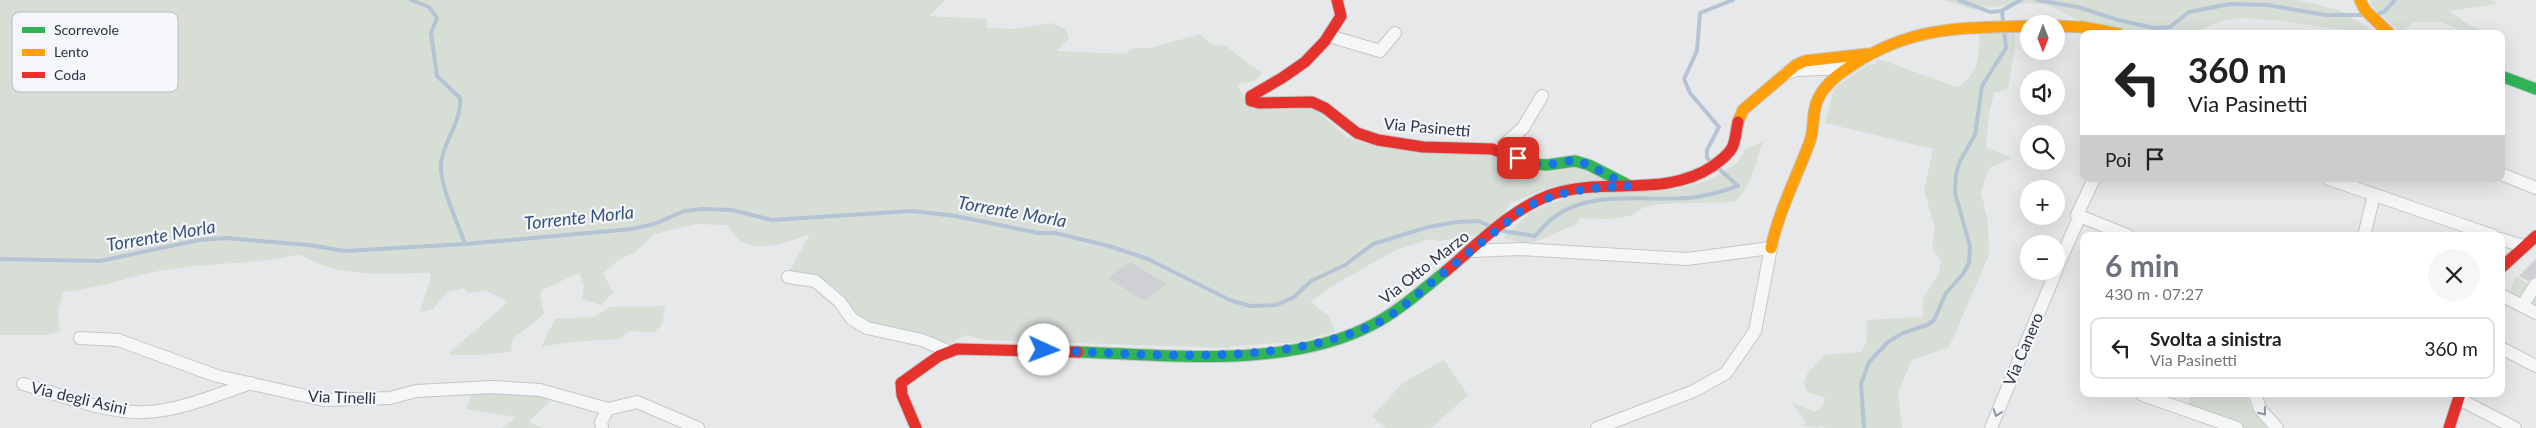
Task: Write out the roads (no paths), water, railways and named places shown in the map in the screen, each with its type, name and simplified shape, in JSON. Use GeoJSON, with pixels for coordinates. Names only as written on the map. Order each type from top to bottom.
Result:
{"type":"FeatureCollection","features":[{"type":"Feature","properties":{"kind":"street","name":"Via Pasinetti"},"geometry":{"type":"LineString","coordinates":[[1337,0],[1341,16],[1329,36],[1294,74],[1256,92],[1250,96],[1251,101],[1259,103],[1312,102],[1325,108],[1357,133],[1392,143],[1498,150],[1532,164],[1547,165],[1574,160],[1589,165],[1628,186]]}},
{"type":"Feature","properties":{"kind":"street"},"geometry":{"type":"LineString","coordinates":[[2362,5],[2386,30]]}},
{"type":"Feature","properties":{"kind":"street"},"geometry":{"type":"LineString","coordinates":[[1597,428],[1694,391],[1726,373],[1754,331],[1775,225],[1800,169],[1811,138],[1817,99],[1827,83],[1867,54],[1906,36],[1930,30],[2020,26]]}},
{"type":"Feature","properties":{"kind":"street"},"geometry":{"type":"LineString","coordinates":[[2065,26],[2098,30]]}},
{"type":"Feature","properties":{"kind":"street"},"geometry":{"type":"LineString","coordinates":[[1329,36],[1380,51],[1396,33]]}},
{"type":"Feature","properties":{"kind":"street","name":"Via Otto Marzo"},"geometry":{"type":"LineString","coordinates":[[916,428],[916,416],[900,396],[899,389],[901,383],[948,351],[966,348],[1220,355],[1303,347],[1359,330],[1384,319],[1504,224],[1537,201],[1557,193],[1666,183],[1703,173],[1718,164],[1730,152],[1735,142],[1738,117],[1742,110],[1785,74],[1805,61],[1826,57],[1867,54]]}},
{"type":"Feature","properties":{"kind":"street"},"geometry":{"type":"LineString","coordinates":[[1826,57],[1848,68]]}},
{"type":"Feature","properties":{"kind":"street","name":"Via Otto Marzo"},"geometry":{"type":"LineString","coordinates":[[1785,74],[1806,70],[1848,68]]}},
{"type":"Feature","properties":{"kind":"street"},"geometry":{"type":"LineString","coordinates":[[1806,70],[1817,74],[1827,83]]}},
{"type":"Feature","properties":{"kind":"street"},"geometry":{"type":"LineString","coordinates":[[2505,77],[2536,89]]}},
{"type":"Feature","properties":{"kind":"street"},"geometry":{"type":"LineString","coordinates":[[1498,150],[1523,128],[1542,96]]}},
{"type":"Feature","properties":{"kind":"street"},"geometry":{"type":"LineString","coordinates":[[2505,176],[2536,188]]}},
{"type":"Feature","properties":{"kind":"street","name":"Via Canero"},"geometry":{"type":"LineString","coordinates":[[2065,250],[2078,220],[2077,215],[2093,182]]}},
{"type":"Feature","properties":{"kind":"street"},"geometry":{"type":"LineString","coordinates":[[2338,182],[2483,232]]}},
{"type":"Feature","properties":{"kind":"street"},"geometry":{"type":"LineString","coordinates":[[2365,232],[2374,194]]}},
{"type":"Feature","properties":{"kind":"street"},"geometry":{"type":"LineString","coordinates":[[2077,215],[2119,232]]}},
{"type":"Feature","properties":{"kind":"street"},"geometry":{"type":"LineString","coordinates":[[1490,235],[1501,243],[1520,249]]}},
{"type":"Feature","properties":{"kind":"street"},"geometry":{"type":"LineString","coordinates":[[2505,264],[2536,236]]}},
{"type":"Feature","properties":{"kind":"street"},"geometry":{"type":"LineString","coordinates":[[2505,240],[2523,246]]}},
{"type":"Feature","properties":{"kind":"street"},"geometry":{"type":"LineString","coordinates":[[1471,251],[1520,249],[1687,259],[1771,248]]}},
{"type":"Feature","properties":{"kind":"street"},"geometry":{"type":"LineString","coordinates":[[788,277],[815,282],[839,301],[852,319],[867,328],[922,340],[948,351]]}},
{"type":"Feature","properties":{"kind":"street","name":"Via Canero"},"geometry":{"type":"LineString","coordinates":[[1991,428],[2052,280]]}},
{"type":"Feature","properties":{"kind":"street"},"geometry":{"type":"LineString","coordinates":[[2522,306],[2536,284]]}},
{"type":"Feature","properties":{"kind":"street"},"geometry":{"type":"LineString","coordinates":[[2505,297],[2536,313]]}},
{"type":"Feature","properties":{"kind":"street","name":"Via Tinelli"},"geometry":{"type":"LineString","coordinates":[[80,338],[118,340],[218,376],[324,400],[390,398],[416,391],[492,387],[540,390],[608,410]]}},
{"type":"Feature","properties":{"kind":"street"},"geometry":{"type":"LineString","coordinates":[[2505,350],[2536,366]]}},
{"type":"Feature","properties":{"kind":"street","name":"Via degli Asini"},"geometry":{"type":"LineString","coordinates":[[23,384],[122,409],[145,412],[172,408],[251,383]]}},
{"type":"Feature","properties":{"kind":"street"},"geometry":{"type":"LineString","coordinates":[[2149,397],[2237,428]]}},
{"type":"Feature","properties":{"kind":"street"},"geometry":{"type":"LineString","coordinates":[[2255,397],[2260,411],[2277,428]]}},
{"type":"Feature","properties":{"kind":"street"},"geometry":{"type":"LineString","coordinates":[[2449,428],[2460,397]]}},
{"type":"Feature","properties":{"kind":"street"},"geometry":{"type":"LineString","coordinates":[[2462,397],[2514,428]]}},
{"type":"Feature","properties":{"kind":"street"},"geometry":{"type":"LineString","coordinates":[[602,428],[601,422],[608,410],[637,402],[698,428]]}},
{"type":"Feature","properties":{"kind":"waterway"},"geometry":{"type":"LineString","coordinates":[[411,0],[429,7],[437,18],[431,33],[437,76],[460,98],[456,123],[443,154],[441,172],[446,193],[465,244]]}},
{"type":"Feature","properties":{"kind":"waterway","name":"Torrente Morla"},"geometry":{"type":"LineString","coordinates":[[1503,231],[1535,236],[1554,217],[1584,203],[1618,198],[1670,199],[1693,197],[1712,194],[1738,186],[1707,158],[1707,150],[1719,127],[1690,93],[1684,79],[1697,51],[1700,13],[1733,0]]}},
{"type":"Feature","properties":{"kind":"waterway","name":"Torrente Morla"},"geometry":{"type":"LineString","coordinates":[[1959,0],[1990,12],[2001,11],[2021,0]]}},
{"type":"Feature","properties":{"kind":"waterway","name":"Torrente Morla"},"geometry":{"type":"LineString","coordinates":[[2037,0],[2078,7],[2118,20],[2154,28],[2170,27],[2189,12],[2230,4],[2267,5],[2326,15],[2365,15]]}},
{"type":"Feature","properties":{"kind":"waterway","name":"Torrente Morla"},"geometry":{"type":"LineString","coordinates":[[2374,15],[2384,12],[2395,0]]}},
{"type":"Feature","properties":{"kind":"waterway"},"geometry":{"type":"LineString","coordinates":[[1864,428],[1861,384],[1869,362],[1888,342],[1903,333],[1927,325],[1934,320],[1946,293],[1963,274],[1969,263],[1970,246],[1955,193],[1956,174],[1960,161],[1975,135],[1982,86],[2006,48],[2002,11]]}},
{"type":"Feature","properties":{"kind":"waterway","name":"Torrente Morla"},"geometry":{"type":"LineString","coordinates":[[465,244],[632,229],[654,224],[684,211],[703,209],[732,210],[772,220],[912,211],[956,216],[1038,233],[1055,233],[1109,246],[1148,259],[1230,300],[1250,306],[1276,305],[1294,297],[1311,281],[1345,265],[1373,244],[1428,227],[1457,222],[1479,221],[1494,228]]}},
{"type":"Feature","properties":{"kind":"waterway","name":"Torrente Morla"},"geometry":{"type":"LineString","coordinates":[[0,259],[100,261],[199,240],[225,238],[309,245],[345,251],[465,244]]}}]}
